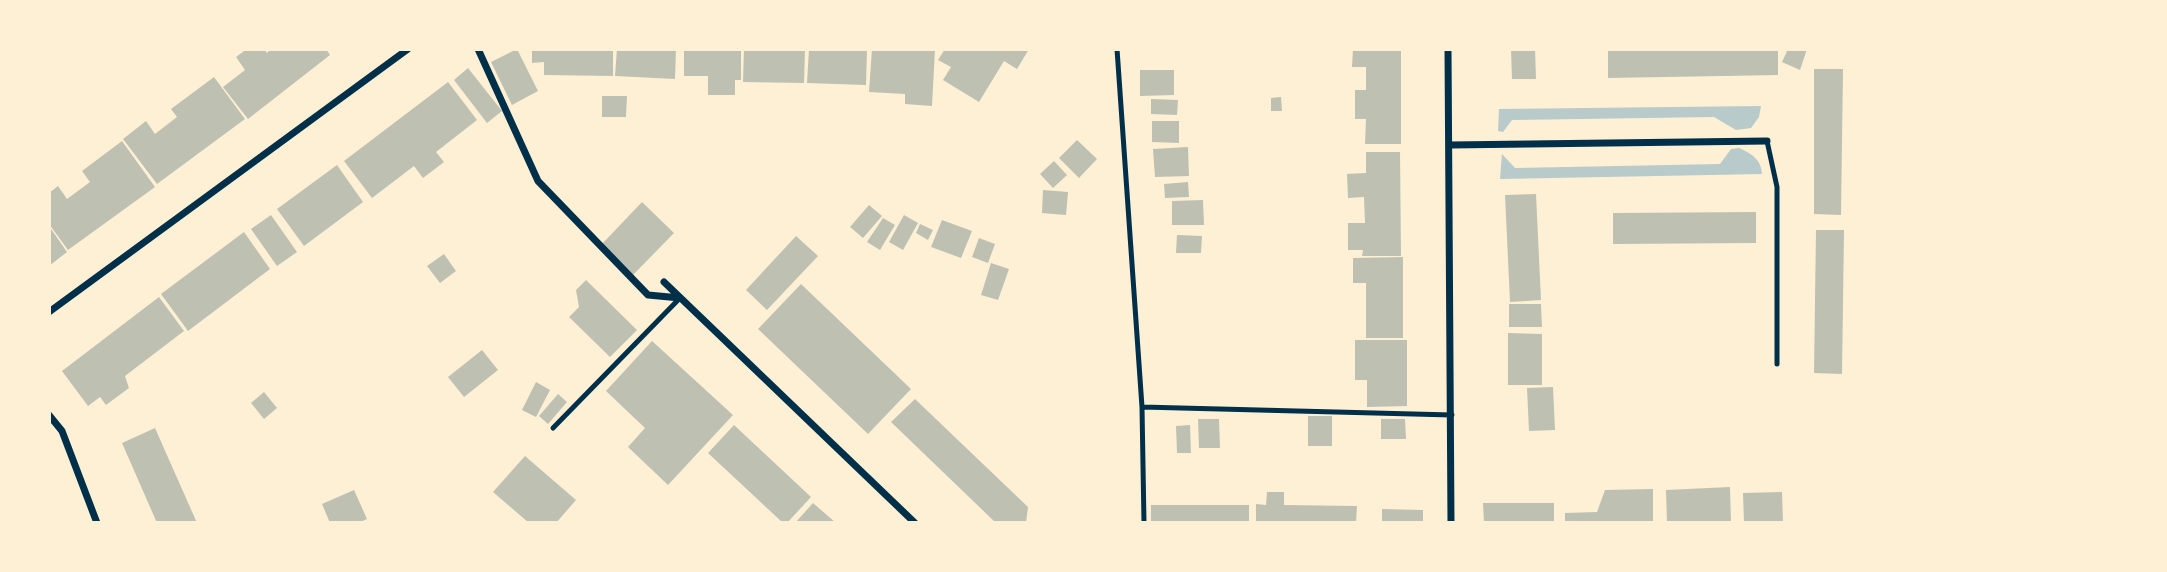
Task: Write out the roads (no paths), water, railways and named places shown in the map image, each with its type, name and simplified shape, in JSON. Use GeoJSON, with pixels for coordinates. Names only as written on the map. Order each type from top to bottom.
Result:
{"type":"FeatureCollection","features":[{"type":"Feature","properties":{"kind":"street"},"geometry":{"type":"LineString","coordinates":[[49,312],[408,49]]}},
{"type":"Feature","properties":{"kind":"street"},"geometry":{"type":"LineString","coordinates":[[478,49],[538,181],[648,295],[681,298]]}},
{"type":"Feature","properties":{"kind":"street"},"geometry":{"type":"LineString","coordinates":[[1448,49],[1451,523]]}},
{"type":"Feature","properties":{"kind":"street"},"geometry":{"type":"LineString","coordinates":[[1450,145],[1767,141]]}},
{"type":"Feature","properties":{"kind":"street"},"geometry":{"type":"LineString","coordinates":[[664,282],[915,523]]}},
{"type":"Feature","properties":{"kind":"street"},"geometry":{"type":"LineString","coordinates":[[49,415],[62,431],[97,523]]}},
{"type":"Feature","properties":{"kind":"lane"},"geometry":{"type":"LineString","coordinates":[[1117,49],[1142,407],[1143,523]]}},
{"type":"Feature","properties":{"kind":"lane"},"geometry":{"type":"LineString","coordinates":[[1767,141],[1777,187],[1777,364]]}},
{"type":"Feature","properties":{"kind":"lane"},"geometry":{"type":"LineString","coordinates":[[553,428],[681,298]]}},
{"type":"Feature","properties":{"kind":"lane"},"geometry":{"type":"LineString","coordinates":[[1142,407],[1452,415]]}}]}
